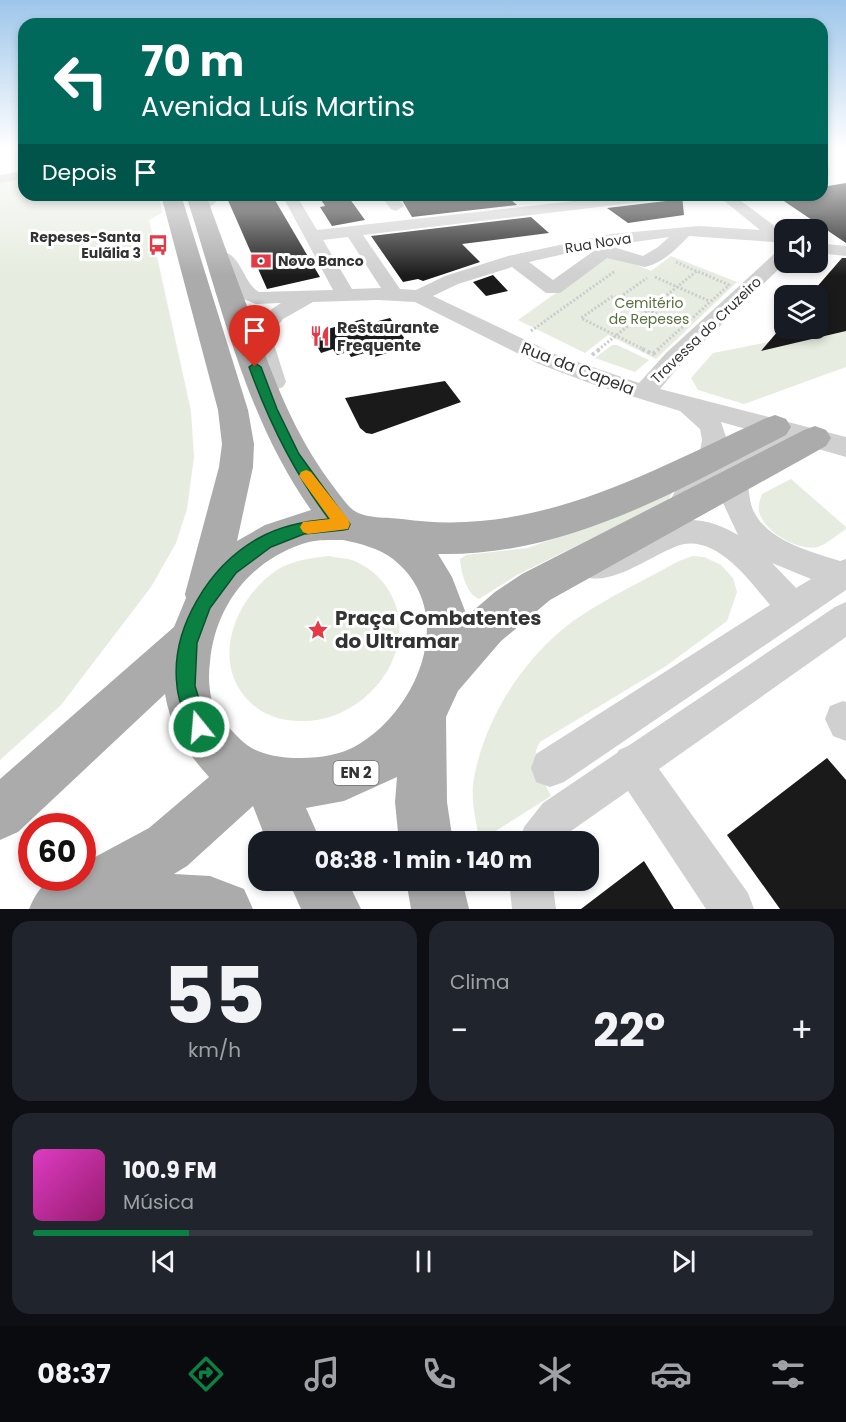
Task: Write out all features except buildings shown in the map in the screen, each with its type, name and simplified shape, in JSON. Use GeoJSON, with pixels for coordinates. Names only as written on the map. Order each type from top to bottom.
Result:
{"type":"FeatureCollection","features":[{"type":"Feature","properties":{"kind":"main road","name":"EN 2"},"geometry":{"type":"LineString","coordinates":[[173,201],[233,410],[238,444],[232,492],[196,623],[186,686],[199,727],[227,761],[260,777],[312,785],[356,773],[395,749],[433,697]]}},
{"type":"Feature","properties":{"kind":"main road"},"geometry":{"type":"LineString","coordinates":[[204,201],[216,254],[267,401],[294,457],[312,486],[361,528],[407,548],[429,572],[444,603],[449,638],[433,697],[421,802],[425,831]]}},
{"type":"Feature","properties":{"kind":"main road"},"geometry":{"type":"LineString","coordinates":[[0,814],[196,623],[231,568],[265,542],[303,527],[361,528],[408,537],[474,537],[519,532],[564,522],[618,502],[724,469],[805,435]]}},
{"type":"Feature","properties":{"kind":"main road"},"geometry":{"type":"LineString","coordinates":[[433,697],[486,624],[511,603],[574,566],[679,510],[724,469]]}},
{"type":"Feature","properties":{"kind":"main road"},"geometry":{"type":"LineString","coordinates":[[70,903],[168,847],[260,777],[288,831]]}},
{"type":"Feature","properties":{"kind":"main road"},"geometry":{"type":"LineString","coordinates":[[322,891],[332,909]]}},
{"type":"Feature","properties":{"kind":"main road"},"geometry":{"type":"LineString","coordinates":[[436,891],[440,909]]}},
{"type":"Feature","properties":{"kind":"main road"},"geometry":{"type":"LineString","coordinates":[[70,903],[210,904],[224,909]]}},
{"type":"Feature","properties":{"kind":"street"},"geometry":{"type":"LineString","coordinates":[[292,201],[345,294]]}},
{"type":"Feature","properties":{"kind":"street"},"geometry":{"type":"LineString","coordinates":[[541,201],[550,208]]}},
{"type":"Feature","properties":{"kind":"street"},"geometry":{"type":"LineString","coordinates":[[312,236],[550,208],[576,201]]}},
{"type":"Feature","properties":{"kind":"street"},"geometry":{"type":"LineString","coordinates":[[731,201],[774,236]]}},
{"type":"Feature","properties":{"kind":"street"},"geometry":{"type":"LineString","coordinates":[[352,231],[394,294]]}},
{"type":"Feature","properties":{"kind":"street","name":"Rua Nova"},"geometry":{"type":"LineString","coordinates":[[514,260],[553,289],[601,254],[610,251],[645,262],[664,251],[684,232]]}},
{"type":"Feature","properties":{"kind":"street","name":"Rua Nova"},"geometry":{"type":"LineString","coordinates":[[419,296],[434,286],[514,260],[586,244],[684,232],[774,241]]}},
{"type":"Feature","properties":{"kind":"street"},"geometry":{"type":"LineString","coordinates":[[828,249],[846,251]]}},
{"type":"Feature","properties":{"kind":"street","name":"Rua da Capela"},"geometry":{"type":"LineString","coordinates":[[216,254],[231,264],[240,287],[247,294],[256,298],[277,299],[345,294],[419,296],[513,344],[574,370],[687,405],[805,435]]}},
{"type":"Feature","properties":{"kind":"street","name":"Travessa do Cruzeiro"},"geometry":{"type":"LineString","coordinates":[[647,393],[650,384],[674,357],[774,264]]}},
{"type":"Feature","properties":{"kind":"street"},"geometry":{"type":"LineString","coordinates":[[267,401],[276,385],[263,351],[262,335],[269,321],[282,311],[314,297]]}},
{"type":"Feature","properties":{"kind":"street"},"geometry":{"type":"LineString","coordinates":[[687,405],[709,422],[714,430],[739,513],[750,531],[763,543],[806,564],[844,575]]}},
{"type":"Feature","properties":{"kind":"street"},"geometry":{"type":"LineString","coordinates":[[679,510],[691,486],[783,438],[805,435]]}},
{"type":"Feature","properties":{"kind":"street"},"geometry":{"type":"LineString","coordinates":[[574,566],[600,566],[623,559],[684,531],[704,532],[718,537],[736,549],[794,608]]}},
{"type":"Feature","properties":{"kind":"street"},"geometry":{"type":"LineString","coordinates":[[550,768],[844,575]]}},
{"type":"Feature","properties":{"kind":"street"},"geometry":{"type":"LineString","coordinates":[[547,831],[557,817],[632,763],[846,618]]}},
{"type":"Feature","properties":{"kind":"street"},"geometry":{"type":"LineString","coordinates":[[632,763],[732,909]]}},
{"type":"Feature","properties":{"kind":"street"},"geometry":{"type":"LineString","coordinates":[[532,891],[534,909]]}},
{"type":"Feature","properties":{"kind":"path"},"geometry":{"type":"LineString","coordinates":[[513,344],[622,265]]}},
{"type":"Feature","properties":{"kind":"path"},"geometry":{"type":"LineString","coordinates":[[574,370],[616,335],[648,310],[676,287],[697,271],[729,285],[711,302],[653,354],[616,335],[581,318],[613,296],[648,310],[684,326]]}},
{"type":"Feature","properties":{"kind":"path"},"geometry":{"type":"LineString","coordinates":[[655,277],[711,302]]}},
{"type":"Feature","properties":{"kind":"green space"},"geometry":{"type":"Polygon","coordinates":[[[0,191],[18,191],[18,201],[160,201],[162,213],[149,220],[191,411],[194,457],[187,509],[176,543],[151,587],[61,705],[0,760],[0,191]]]}},
{"type":"Feature","properties":{"kind":"green space","name":"Cemitério de Repeses"},"geometry":{"type":"Polygon","coordinates":[[[611,254],[651,271],[671,256],[737,282],[656,359],[608,335],[585,353],[518,320],[611,254]]]}},
{"type":"Feature","properties":{"kind":"green space"},"geometry":{"type":"Polygon","coordinates":[[[846,331],[846,367],[744,404],[698,390],[691,378],[713,353],[769,342],[762,351],[812,339],[828,339],[828,335],[846,331]]]}},
{"type":"Feature","properties":{"kind":"green space"},"geometry":{"type":"Polygon","coordinates":[[[612,345],[617,345],[649,360],[635,372],[595,358],[612,345]]]}},
{"type":"Feature","properties":{"kind":"green space"},"geometry":{"type":"Polygon","coordinates":[[[791,479],[846,529],[821,546],[810,548],[785,540],[771,529],[759,512],[762,494],[791,479]]]}},
{"type":"Feature","properties":{"kind":"green space"},"geometry":{"type":"Polygon","coordinates":[[[674,489],[668,501],[517,575],[479,599],[471,592],[463,576],[460,559],[466,555],[527,548],[595,525],[674,489]]]}},
{"type":"Feature","properties":{"kind":"green space"},"geometry":{"type":"Polygon","coordinates":[[[329,556],[356,562],[368,568],[381,580],[395,603],[400,627],[396,651],[386,674],[369,693],[349,709],[325,718],[300,721],[272,716],[257,708],[242,692],[233,675],[229,656],[231,636],[248,599],[261,583],[283,567],[296,562],[329,556]]]}},
{"type":"Feature","properties":{"kind":"green space"},"geometry":{"type":"Polygon","coordinates":[[[693,556],[704,557],[721,565],[733,578],[737,592],[727,621],[666,666],[540,742],[536,763],[551,796],[496,831],[478,831],[473,794],[479,756],[496,713],[521,674],[551,640],[580,616],[679,561],[693,556]]]}},
{"type":"Feature","properties":{"kind":"slow traffic"},"geometry":{"type":"LineString","coordinates":[[306,476],[343,524],[308,527]]}},
{"type":"Feature","properties":{"kind":"place","name":"Repeses-Santa Eulãlia 3"},"geometry":{"type":"Point","coordinates":[158,245]}},
{"type":"Feature","properties":{"kind":"place","name":"Novo Banco"},"geometry":{"type":"Point","coordinates":[261,261]}},
{"type":"Feature","properties":{"kind":"place","name":"Restaurante Frequente"},"geometry":{"type":"Point","coordinates":[320,336]}},
{"type":"Feature","properties":{"kind":"place","name":"Praça Combatentes do Ultramar"},"geometry":{"type":"Point","coordinates":[318,630]}},
{"type":"Feature","properties":{"kind":"route"},"geometry":{"type":"LineString","coordinates":[[199,727],[186,686],[188,643],[203,603],[231,568],[265,542],[303,527],[343,524],[312,486],[294,457],[271,409],[255,367]]}}]}
